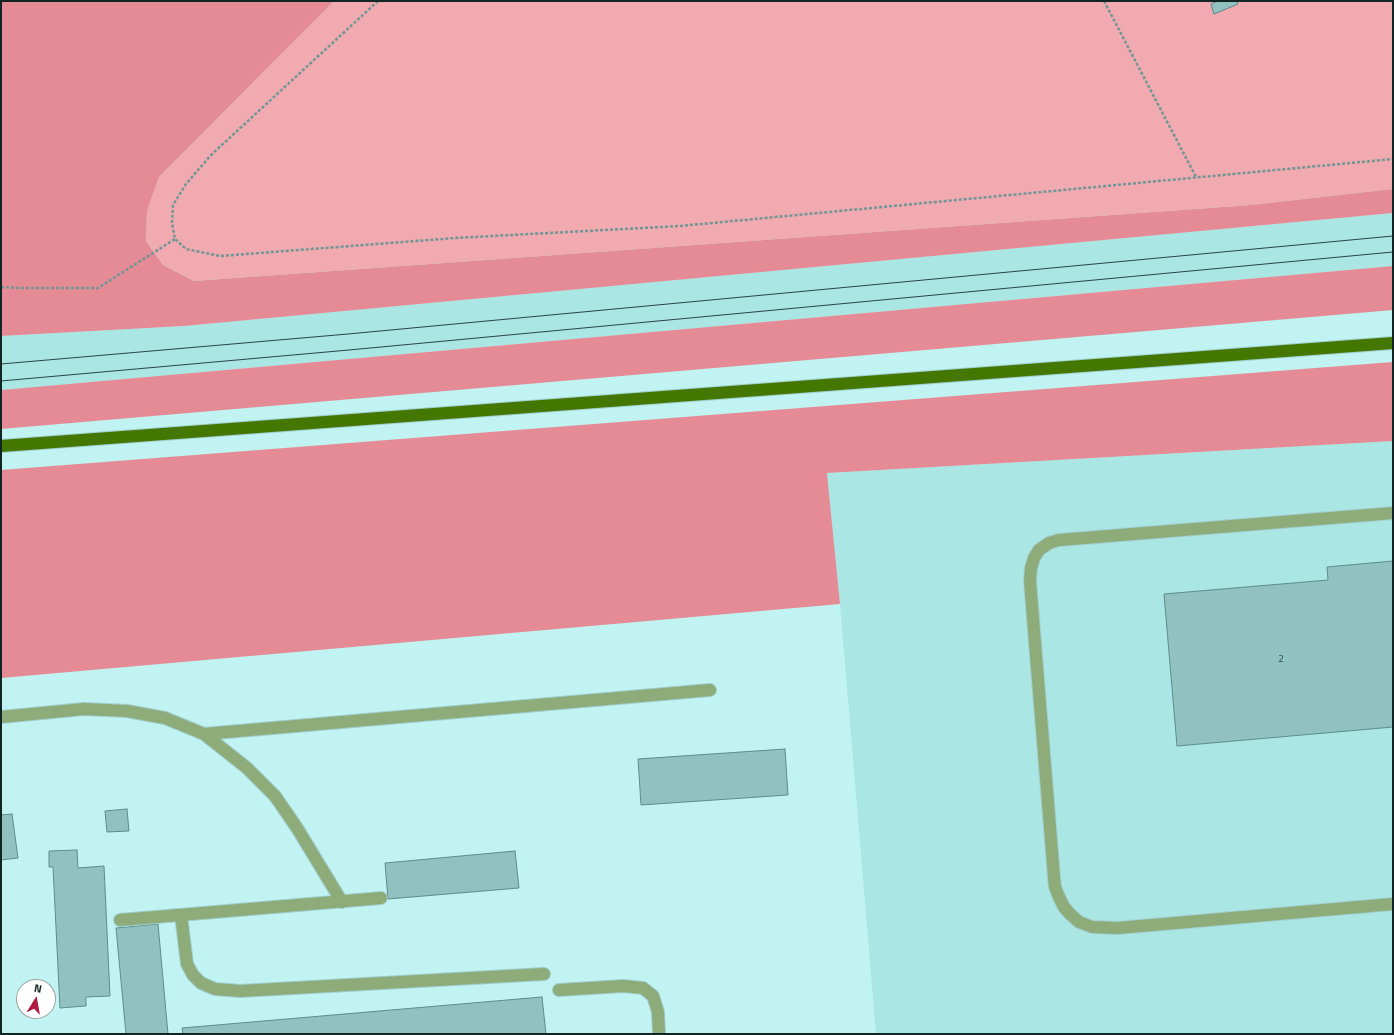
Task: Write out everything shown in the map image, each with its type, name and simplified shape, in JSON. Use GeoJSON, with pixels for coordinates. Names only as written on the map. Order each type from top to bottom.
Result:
{"type":"FeatureCollection","features":[{"type":"Feature","properties":{"kind":"main road"},"geometry":{"type":"LineString","coordinates":[[1,446],[1393,343]]}},
{"type":"Feature","properties":{"kind":"lane"},"geometry":{"type":"LineString","coordinates":[[1393,513],[1059,540],[1049,543],[1039,550],[1034,558],[1031,568],[1030,581],[1055,887],[1064,907],[1070,914],[1079,922],[1092,927],[1118,928],[1393,904]]}},
{"type":"Feature","properties":{"kind":"lane"},"geometry":{"type":"LineString","coordinates":[[204,734],[710,690]]}},
{"type":"Feature","properties":{"kind":"lane"},"geometry":{"type":"LineString","coordinates":[[1,717],[84,709],[127,711],[165,718],[204,734],[247,768],[275,796],[297,828],[342,902]]}},
{"type":"Feature","properties":{"kind":"lane"},"geometry":{"type":"LineString","coordinates":[[120,920],[381,898]]}},
{"type":"Feature","properties":{"kind":"lane"},"geometry":{"type":"LineString","coordinates":[[181,915],[187,964],[193,975],[201,983],[215,989],[240,992],[544,974]]}},
{"type":"Feature","properties":{"kind":"lane"},"geometry":{"type":"LineString","coordinates":[[559,990],[623,986],[643,988],[653,996],[658,1012],[659,1034]]}},
{"type":"Feature","properties":{"kind":"path"},"geometry":{"type":"LineString","coordinates":[[378,1],[211,155],[186,184],[173,205],[172,223],[175,239],[186,249],[220,256],[455,238],[680,226],[1393,159]]}},
{"type":"Feature","properties":{"kind":"path"},"geometry":{"type":"LineString","coordinates":[[1104,1],[1196,177]]}},
{"type":"Feature","properties":{"kind":"path"},"geometry":{"type":"LineString","coordinates":[[1,287],[98,288],[175,239]]}},
{"type":"Feature","properties":{"kind":"shaded area"},"geometry":{"type":"Polygon","coordinates":[[[1,1],[334,1],[159,177],[147,211],[146,241],[163,265],[194,281],[1251,205],[1393,189],[1393,213],[184,326],[1,336],[1,1]]]}},
{"type":"Feature","properties":{"kind":"shaded area"},"geometry":{"type":"Polygon","coordinates":[[[334,1],[1393,1],[1393,189],[1251,205],[194,281],[163,265],[146,241],[147,211],[159,177],[334,1]]]}},
{"type":"Feature","properties":{"kind":"shaded area"},"geometry":{"type":"Polygon","coordinates":[[[1393,213],[1393,266],[1,390],[1,336],[184,326],[1393,213]]]}},
{"type":"Feature","properties":{"kind":"shaded area"},"geometry":{"type":"Polygon","coordinates":[[[1393,266],[1393,310],[1,429],[1,390],[1393,266]]]}},
{"type":"Feature","properties":{"kind":"shaded area"},"geometry":{"type":"Polygon","coordinates":[[[1393,362],[1393,441],[827,473],[840,604],[1,678],[1,470],[1393,362]]]}},
{"type":"Feature","properties":{"kind":"shaded area"},"geometry":{"type":"Polygon","coordinates":[[[1393,441],[1393,1034],[876,1034],[840,604],[827,473],[1393,441]]]}},
{"type":"Feature","properties":{"kind":"building"},"geometry":{"type":"Polygon","coordinates":[[[1218,1],[1237,1],[1238,4],[1214,14],[1211,4],[1218,1]]]}},
{"type":"Feature","properties":{"kind":"building"},"geometry":{"type":"Polygon","coordinates":[[[1393,561],[1393,727],[1177,746],[1164,594],[1328,580],[1327,567],[1393,561]]]}},
{"type":"Feature","properties":{"kind":"building"},"geometry":{"type":"Polygon","coordinates":[[[785,749],[788,795],[641,805],[638,759],[785,749]]]}},
{"type":"Feature","properties":{"kind":"building"},"geometry":{"type":"Polygon","coordinates":[[[127,809],[129,831],[107,832],[105,811],[127,809]]]}},
{"type":"Feature","properties":{"kind":"building"},"geometry":{"type":"Polygon","coordinates":[[[12,814],[18,858],[1,860],[1,815],[12,814]]]}},
{"type":"Feature","properties":{"kind":"building"},"geometry":{"type":"Polygon","coordinates":[[[77,850],[78,868],[104,866],[110,996],[86,997],[86,1006],[60,1008],[53,867],[49,867],[49,851],[77,850]]]}},
{"type":"Feature","properties":{"kind":"building"},"geometry":{"type":"Polygon","coordinates":[[[515,851],[519,888],[388,899],[385,863],[515,851]]]}},
{"type":"Feature","properties":{"kind":"building"},"geometry":{"type":"Polygon","coordinates":[[[158,924],[168,1034],[126,1034],[116,928],[158,924]]]}},
{"type":"Feature","properties":{"kind":"building"},"geometry":{"type":"Polygon","coordinates":[[[542,997],[546,1034],[183,1034],[182,1028],[542,997]]]}},
{"type":"Feature","properties":{"kind":"tram line"},"geometry":{"type":"LineString","coordinates":[[1,364],[348,334],[1393,236]]}},
{"type":"Feature","properties":{"kind":"tram line"},"geometry":{"type":"LineString","coordinates":[[1,381],[349,350],[1393,252]]}}]}
